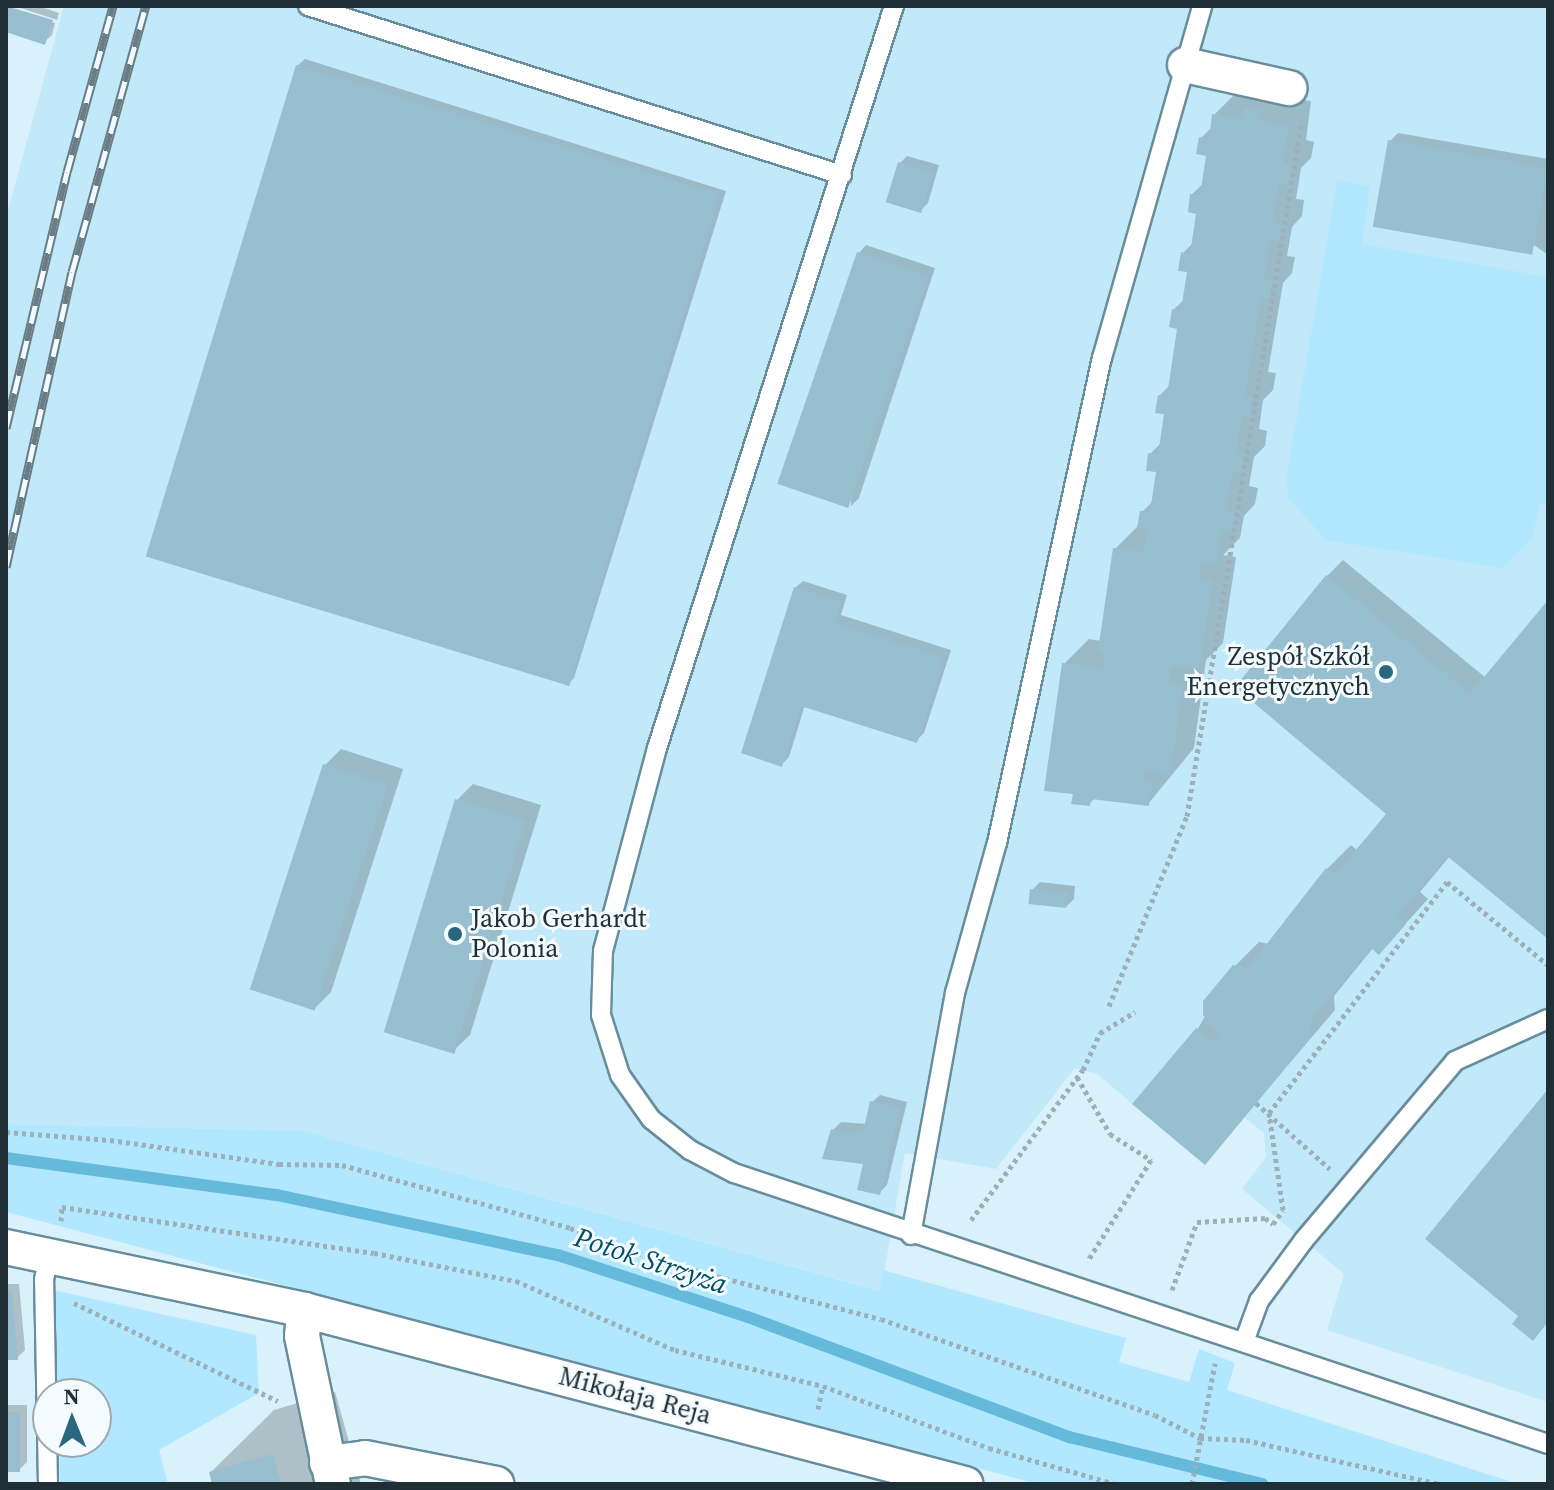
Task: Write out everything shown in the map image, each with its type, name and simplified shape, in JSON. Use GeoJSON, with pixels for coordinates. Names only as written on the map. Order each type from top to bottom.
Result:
{"type":"FeatureCollection","features":[{"type":"Feature","properties":{"kind":"street"},"geometry":{"type":"LineString","coordinates":[[1185,65],[1289,88]]}},
{"type":"Feature","properties":{"kind":"street","name":"Mikołaja Reja"},"geometry":{"type":"LineString","coordinates":[[6,1247],[304,1310],[965,1484]]}},
{"type":"Feature","properties":{"kind":"street"},"geometry":{"type":"LineString","coordinates":[[304,1310],[302,1336],[330,1474],[365,1458],[496,1484]]}},
{"type":"Feature","properties":{"kind":"lane"},"geometry":{"type":"LineString","coordinates":[[308,6],[842,175]]}},
{"type":"Feature","properties":{"kind":"lane"},"geometry":{"type":"LineString","coordinates":[[894,6],[657,748],[603,951],[601,1015],[620,1075],[651,1119],[690,1150],[734,1173],[962,1252],[1548,1444]]}},
{"type":"Feature","properties":{"kind":"lane"},"geometry":{"type":"LineString","coordinates":[[911,1235],[955,993],[997,843],[1102,358],[1202,6]]}},
{"type":"Feature","properties":{"kind":"lane"},"geometry":{"type":"LineString","coordinates":[[1244,1342],[1259,1301],[1300,1246],[1455,1061],[1548,1019]]}},
{"type":"Feature","properties":{"kind":"lane"},"geometry":{"type":"LineString","coordinates":[[48,1484],[44,1289],[53,1255]]}},
{"type":"Feature","properties":{"kind":"path"},"geometry":{"type":"LineString","coordinates":[[1109,1006],[1187,816],[1307,90],[1289,88]]}},
{"type":"Feature","properties":{"kind":"path"},"geometry":{"type":"LineString","coordinates":[[1273,1224],[1283,1210],[1269,1113],[1447,882],[1548,965]]}},
{"type":"Feature","properties":{"kind":"path"},"geometry":{"type":"LineString","coordinates":[[962,1252],[970,1222],[1077,1077],[1100,1033],[1135,1012]]}},
{"type":"Feature","properties":{"kind":"path"},"geometry":{"type":"LineString","coordinates":[[1077,1077],[1110,1134],[1151,1160],[1091,1249],[1078,1289]]}},
{"type":"Feature","properties":{"kind":"path"},"geometry":{"type":"LineString","coordinates":[[1256,1103],[1350,1187]]}},
{"type":"Feature","properties":{"kind":"path"},"geometry":{"type":"LineString","coordinates":[[6,1132],[110,1140],[279,1164],[322,1162],[355,1168],[570,1228],[663,1262],[866,1314],[1155,1415],[1200,1441],[1246,1440],[1439,1484]]}},
{"type":"Feature","properties":{"kind":"path"},"geometry":{"type":"LineString","coordinates":[[53,1255],[62,1207],[374,1253],[516,1281],[675,1350],[823,1386],[989,1448],[1115,1484]]}},
{"type":"Feature","properties":{"kind":"path"},"geometry":{"type":"LineString","coordinates":[[1164,1316],[1197,1222],[1265,1218],[1300,1246]]}},
{"type":"Feature","properties":{"kind":"path"},"geometry":{"type":"LineString","coordinates":[[44,1289],[319,1420]]}},
{"type":"Feature","properties":{"kind":"path"},"geometry":{"type":"LineString","coordinates":[[1192,1484],[1221,1335]]}},
{"type":"Feature","properties":{"kind":"path"},"geometry":{"type":"LineString","coordinates":[[1200,1356],[1215,1361]]}},
{"type":"Feature","properties":{"kind":"shaded area"},"geometry":{"type":"Polygon","coordinates":[[[64,6],[1548,6],[1548,1402],[1327,1330],[1344,1274],[1242,1189],[1266,1157],[1264,1133],[1244,1117],[1205,1165],[1097,1074],[1075,1068],[996,1169],[905,1153],[881,1291],[304,1131],[6,1124],[6,217],[64,6]]]}},
{"type":"Feature","properties":{"kind":"shaded area"},"geometry":{"type":"Polygon","coordinates":[[[1337,180],[1370,186],[1362,244],[1548,277],[1548,505],[1539,504],[1533,538],[1502,568],[1326,540],[1289,499],[1286,482],[1337,180]]]}},
{"type":"Feature","properties":{"kind":"shaded area"},"geometry":{"type":"Polygon","coordinates":[[[6,1124],[304,1131],[880,1291],[883,1270],[1126,1338],[1119,1362],[1189,1382],[1199,1349],[1235,1363],[1227,1390],[1518,1484],[1038,1484],[6,1212],[6,1124]]]}},
{"type":"Feature","properties":{"kind":"shaded area"},"geometry":{"type":"Polygon","coordinates":[[[53,1290],[256,1335],[259,1393],[159,1450],[168,1484],[60,1484],[59,1458],[112,1458],[112,1378],[56,1378],[53,1290]]]}},
{"type":"Feature","properties":{"kind":"building"},"geometry":{"type":"Polygon","coordinates":[[[6,6],[53,20],[45,45],[6,32],[6,6]]]}},
{"type":"Feature","properties":{"kind":"building"},"geometry":{"type":"Polygon","coordinates":[[[296,65],[720,195],[569,686],[146,557],[296,65]]]}},
{"type":"Feature","properties":{"kind":"building"},"geometry":{"type":"Polygon","coordinates":[[[1244,108],[1261,110],[1259,121],[1288,125],[1283,164],[1290,165],[1288,184],[1279,183],[1273,222],[1281,224],[1279,243],[1270,241],[1264,280],[1272,281],[1269,299],[1261,298],[1245,396],[1253,397],[1250,417],[1242,415],[1236,453],[1244,455],[1241,473],[1232,471],[1226,510],[1235,511],[1231,531],[1222,530],[1217,564],[1201,561],[1198,579],[1213,581],[1199,670],[1172,666],[1169,682],[1183,684],[1170,775],[1144,771],[1143,781],[1152,783],[1149,806],[1091,799],[1090,806],[1071,804],[1073,794],[1044,791],[1062,663],[1103,668],[1105,652],[1098,651],[1113,548],[1144,552],[1147,530],[1137,528],[1140,511],[1150,512],[1156,472],[1146,471],[1148,453],[1158,455],[1164,414],[1155,413],[1158,395],[1167,396],[1177,329],[1169,327],[1172,309],[1181,310],[1187,272],[1178,271],[1181,252],[1190,254],[1196,214],[1188,212],[1190,194],[1200,195],[1206,156],[1196,154],[1199,137],[1209,139],[1212,114],[1242,118],[1244,108]]]}},
{"type":"Feature","properties":{"kind":"building"},"geometry":{"type":"Polygon","coordinates":[[[1388,140],[1548,168],[1532,255],[1373,227],[1388,140]]]}},
{"type":"Feature","properties":{"kind":"building"},"geometry":{"type":"Polygon","coordinates":[[[898,162],[933,173],[921,213],[886,202],[898,162]]]}},
{"type":"Feature","properties":{"kind":"building"},"geometry":{"type":"Polygon","coordinates":[[[857,252],[928,276],[848,508],[777,484],[857,252]]]}},
{"type":"Feature","properties":{"kind":"building"},"geometry":{"type":"Polygon","coordinates":[[[1326,575],[1470,694],[1548,600],[1548,939],[1447,856],[1397,917],[1406,924],[1379,955],[1371,948],[1310,1022],[1312,1036],[1205,1165],[1132,1104],[1196,1028],[1212,1042],[1219,1034],[1203,1015],[1203,1001],[1233,965],[1248,968],[1326,868],[1335,875],[1386,814],[1235,687],[1326,575]]]}},
{"type":"Feature","properties":{"kind":"building"},"geometry":{"type":"Polygon","coordinates":[[[794,587],[841,602],[835,623],[944,658],[917,743],[801,706],[782,767],[741,753],[794,587]]]}},
{"type":"Feature","properties":{"kind":"building"},"geometry":{"type":"Polygon","coordinates":[[[323,764],[388,785],[314,1010],[250,989],[323,764]]]}},
{"type":"Feature","properties":{"kind":"building"},"geometry":{"type":"Polygon","coordinates":[[[455,799],[526,821],[454,1054],[384,1032],[455,799]]]}},
{"type":"Feature","properties":{"kind":"building"},"geometry":{"type":"Polygon","coordinates":[[[1030,889],[1068,893],[1066,908],[1028,904],[1030,889]]]}},
{"type":"Feature","properties":{"kind":"building"},"geometry":{"type":"Polygon","coordinates":[[[1548,1089],[1548,1322],[1533,1341],[1512,1324],[1518,1316],[1425,1239],[1548,1089]]]}},
{"type":"Feature","properties":{"kind":"building"},"geometry":{"type":"Polygon","coordinates":[[[870,1101],[900,1109],[880,1195],[857,1190],[863,1164],[822,1159],[831,1129],[852,1134],[864,1128],[870,1101]]]}},
{"type":"Feature","properties":{"kind":"building"},"geometry":{"type":"Polygon","coordinates":[[[6,1291],[12,1291],[18,1360],[6,1360],[6,1291]]]}},
{"type":"Feature","properties":{"kind":"building"},"geometry":{"type":"Polygon","coordinates":[[[6,1412],[20,1412],[20,1472],[6,1472],[6,1412]]]}},
{"type":"Feature","properties":{"kind":"building"},"geometry":{"type":"Polygon","coordinates":[[[273,1454],[281,1484],[212,1484],[209,1472],[273,1454]]]}},
{"type":"Feature","properties":{"kind":"waterway","name":"Potok Strzyża"},"geometry":{"type":"LineString","coordinates":[[6,1158],[277,1195],[558,1255],[748,1317],[1069,1437],[1262,1484]]}},
{"type":"Feature","properties":{"kind":"railway"},"geometry":{"type":"LineString","coordinates":[[6,428],[67,172],[113,6]]}},
{"type":"Feature","properties":{"kind":"railway"},"geometry":{"type":"LineString","coordinates":[[6,567],[72,272],[146,6]]}},
{"type":"Feature","properties":{"kind":"place","name":"Zespół Szkół Energetycznych"},"geometry":{"type":"Point","coordinates":[1386,672]}},
{"type":"Feature","properties":{"kind":"place","name":"Jakob Gerhardt Polonia"},"geometry":{"type":"Point","coordinates":[455,934]}}]}
